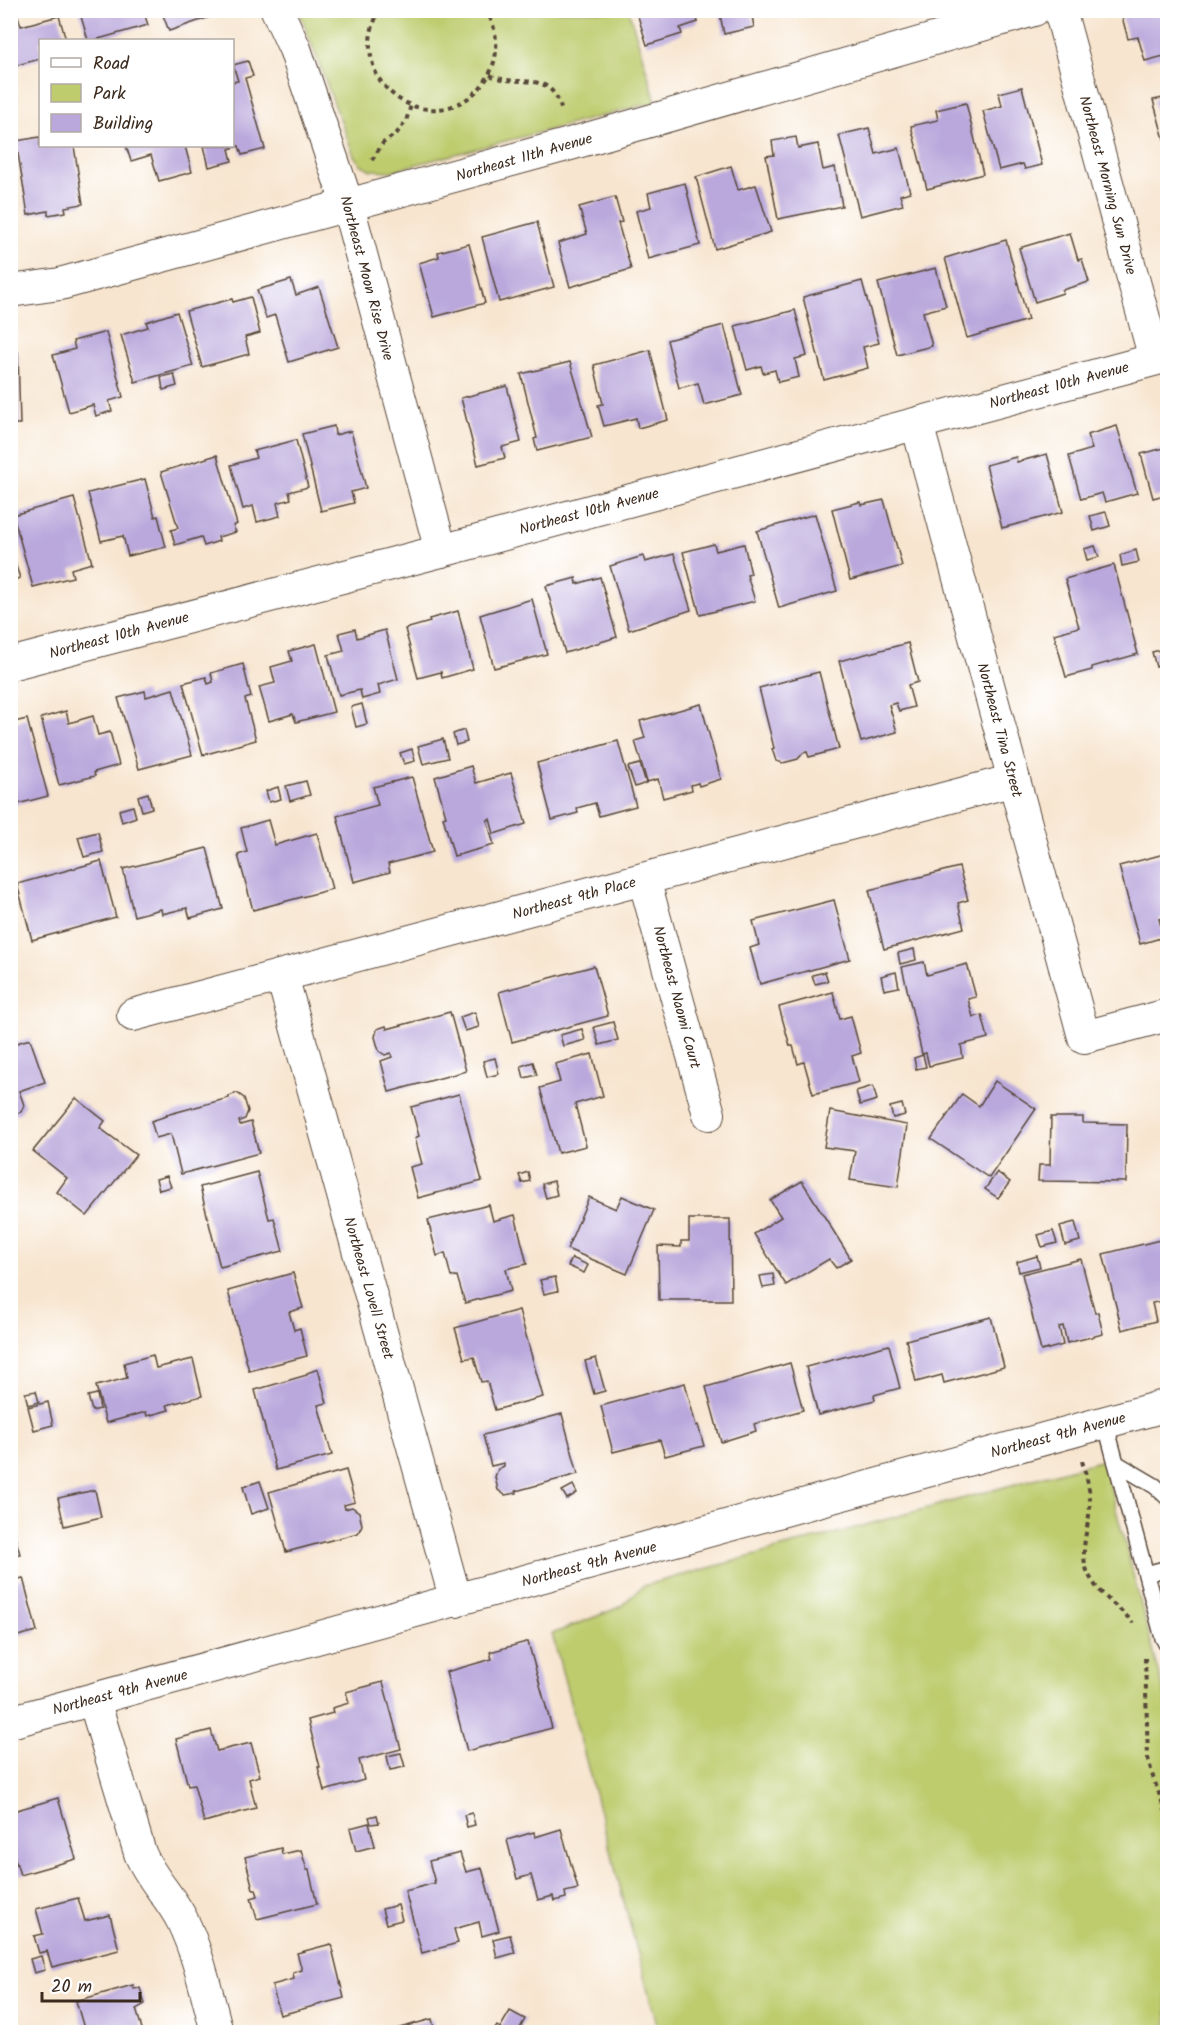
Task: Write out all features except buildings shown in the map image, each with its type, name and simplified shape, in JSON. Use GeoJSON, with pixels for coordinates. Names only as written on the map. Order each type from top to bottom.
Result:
{"type":"FeatureCollection","features":[{"type":"Feature","properties":{"kind":"street","name":"Northeast Moon Rise Drive"},"geometry":{"type":"LineString","coordinates":[[278,10],[295,49],[348,206],[441,551]]}},
{"type":"Feature","properties":{"kind":"street","name":"Northeast 11th Avenue"},"geometry":{"type":"LineString","coordinates":[[10,291],[60,284],[348,206],[1034,10]]}},
{"type":"Feature","properties":{"kind":"street","name":"Northeast Morning Sun Drive"},"geometry":{"type":"LineString","coordinates":[[1060,10],[1161,357]]}},
{"type":"Feature","properties":{"kind":"street","name":"Northeast 10th Avenue"},"geometry":{"type":"LineString","coordinates":[[10,664],[441,551],[1161,357]]}},
{"type":"Feature","properties":{"kind":"street","name":"Northeast Tina Street"},"geometry":{"type":"LineString","coordinates":[[917,424],[1084,1037],[1167,1015]]}},
{"type":"Feature","properties":{"kind":"street","name":"Northeast 9th Place"},"geometry":{"type":"LineString","coordinates":[[133,1015],[1014,780]]}},
{"type":"Feature","properties":{"kind":"street","name":"Northeast Naomi Court"},"geometry":{"type":"LineString","coordinates":[[644,879],[709,1114]]}},
{"type":"Feature","properties":{"kind":"street","name":"Northeast Lovell Street"},"geometry":{"type":"LineString","coordinates":[[282,976],[456,1601]]}},
{"type":"Feature","properties":{"kind":"street","name":"Northeast 9th Avenue"},"geometry":{"type":"LineString","coordinates":[[10,1722],[1167,1405]]}},
{"type":"Feature","properties":{"kind":"street"},"geometry":{"type":"LineString","coordinates":[[94,1700],[140,1853],[152,1877],[182,1920],[195,1953],[217,2032]]}},
{"type":"Feature","properties":{"kind":"lane"},"geometry":{"type":"LineString","coordinates":[[1105,1422],[1167,1647]]}},
{"type":"Feature","properties":{"kind":"lane"},"geometry":{"type":"LineString","coordinates":[[1116,1462],[1155,1486],[1167,1498]]}},
{"type":"Feature","properties":{"kind":"lane"},"geometry":{"type":"LineString","coordinates":[[1146,1574],[1167,1568]]}},
{"type":"Feature","properties":{"kind":"path"},"geometry":{"type":"LineString","coordinates":[[380,10],[372,24],[369,43],[376,74],[388,90],[411,105],[429,108],[444,108],[460,103],[471,97],[490,75],[498,43],[486,10]]}},
{"type":"Feature","properties":{"kind":"path"},"geometry":{"type":"LineString","coordinates":[[490,75],[506,81],[544,83],[552,92],[562,112]]}},
{"type":"Feature","properties":{"kind":"path"},"geometry":{"type":"LineString","coordinates":[[372,160],[383,143],[397,133],[406,121],[411,105]]}},
{"type":"Feature","properties":{"kind":"path"},"geometry":{"type":"LineString","coordinates":[[1081,1458],[1090,1504],[1083,1549],[1084,1562],[1097,1589],[1136,1628]]}},
{"type":"Feature","properties":{"kind":"path"},"geometry":{"type":"LineString","coordinates":[[1145,1654],[1148,1758],[1167,1818]]}},
{"type":"Feature","properties":{"kind":"green space"},"geometry":{"type":"Polygon","coordinates":[[[299,11],[629,11],[656,102],[391,171],[371,170],[360,164],[354,156],[299,11]]]}},
{"type":"Feature","properties":{"kind":"green space"},"geometry":{"type":"Polygon","coordinates":[[[1103,1460],[1167,1703],[1167,2032],[659,2032],[552,1634],[620,1607],[643,1586],[1103,1460]]]}}]}
